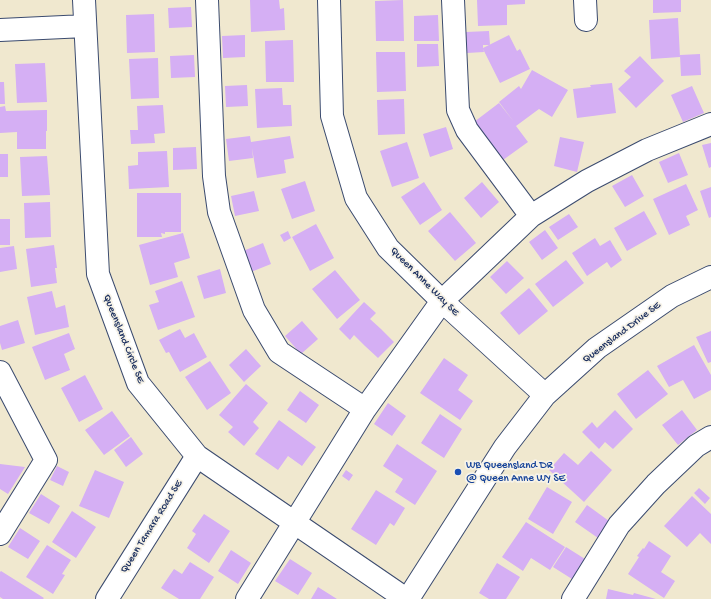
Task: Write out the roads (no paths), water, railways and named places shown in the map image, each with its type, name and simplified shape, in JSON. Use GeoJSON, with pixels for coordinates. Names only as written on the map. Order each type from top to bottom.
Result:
{"type":"FeatureCollection","features":[{"type":"Feature","properties":{"kind":"street","name":"Queensland Circle SE"},"geometry":{"type":"LineString","coordinates":[[84,0],[98,274],[138,383],[197,456],[407,599]]}},
{"type":"Feature","properties":{"kind":"street"},"geometry":{"type":"LineString","coordinates":[[207,0],[214,176],[219,212],[254,310],[279,352],[364,409]]}},
{"type":"Feature","properties":{"kind":"street","name":"Queen Anne Way SE"},"geometry":{"type":"LineString","coordinates":[[329,0],[332,116],[356,198],[388,248],[442,301],[545,395]]}},
{"type":"Feature","properties":{"kind":"street"},"geometry":{"type":"LineString","coordinates":[[454,0],[458,110],[467,130],[531,216]]}},
{"type":"Feature","properties":{"kind":"street"},"geometry":{"type":"LineString","coordinates":[[0,30],[85,26]]}},
{"type":"Feature","properties":{"kind":"street"},"geometry":{"type":"LineString","coordinates":[[247,599],[364,409],[442,301],[531,216],[588,181],[647,150],[711,124]]}},
{"type":"Feature","properties":{"kind":"street","name":"Queensland Drive SE"},"geometry":{"type":"LineString","coordinates":[[407,599],[505,447],[545,395],[597,348],[672,296],[711,277]]}},
{"type":"Feature","properties":{"kind":"street"},"geometry":{"type":"LineString","coordinates":[[0,372],[46,460],[0,534]]}},
{"type":"Feature","properties":{"kind":"street"},"geometry":{"type":"LineString","coordinates":[[573,599],[620,525],[656,484],[696,446],[711,437]]}},
{"type":"Feature","properties":{"kind":"street","name":"Queen Tamara Road SE"},"geometry":{"type":"LineString","coordinates":[[107,599],[197,456]]}},
{"type":"Feature","properties":{"kind":"place","name":"WB Queensland DR @ Queen Anne WY SE"},"geometry":{"type":"Point","coordinates":[458,472]}}]}
